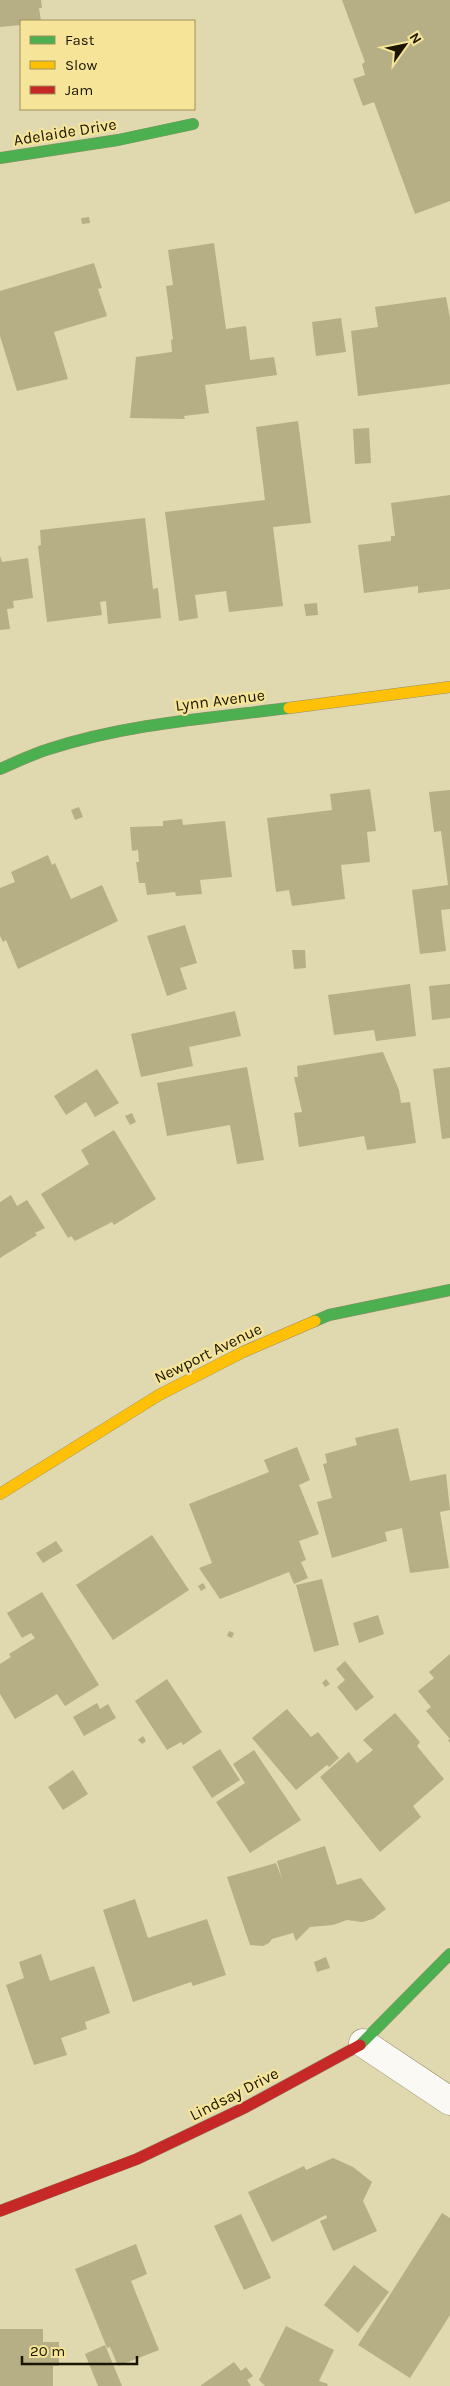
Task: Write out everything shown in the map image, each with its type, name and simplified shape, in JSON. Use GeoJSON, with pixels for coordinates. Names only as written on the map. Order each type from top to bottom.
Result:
{"type":"FeatureCollection","features":[{"type":"Feature","properties":{"kind":"street","name":"Adelaide Drive"},"geometry":{"type":"LineString","coordinates":[[0,158],[118,140],[193,124]]}},
{"type":"Feature","properties":{"kind":"street","name":"Lynn Avenue"},"geometry":{"type":"LineString","coordinates":[[0,769],[49,749],[99,736],[160,724],[450,687]]}},
{"type":"Feature","properties":{"kind":"street","name":"Newport Avenue"},"geometry":{"type":"LineString","coordinates":[[0,1494],[159,1395],[243,1352],[329,1315],[450,1290]]}},
{"type":"Feature","properties":{"kind":"street","name":"Lindsay Drive"},"geometry":{"type":"LineString","coordinates":[[0,2211],[137,2160],[246,2108],[363,2043],[450,1954]]}},
{"type":"Feature","properties":{"kind":"street"},"geometry":{"type":"LineString","coordinates":[[363,2043],[450,2101]]}},
{"type":"Feature","properties":{"kind":"building"},"geometry":{"type":"Polygon","coordinates":[[[0,0],[41,0],[42,8],[39,8],[41,20],[20,20],[20,25],[0,27],[0,0]]]}},
{"type":"Feature","properties":{"kind":"building"},"geometry":{"type":"Polygon","coordinates":[[[342,0],[450,0],[450,201],[415,214],[374,102],[363,106],[353,79],[365,75],[362,64],[365,62],[342,0]]]}},
{"type":"Feature","properties":{"kind":"building"},"geometry":{"type":"Polygon","coordinates":[[[89,217],[90,223],[82,224],[81,218],[89,217]]]}},
{"type":"Feature","properties":{"kind":"building"},"geometry":{"type":"Polygon","coordinates":[[[214,243],[226,329],[246,326],[250,360],[274,357],[277,375],[205,385],[209,413],[184,416],[185,419],[130,418],[136,357],[172,352],[171,340],[173,339],[166,286],[173,285],[168,250],[214,243]]]}},
{"type":"Feature","properties":{"kind":"building"},"geometry":{"type":"Polygon","coordinates":[[[94,263],[102,288],[98,289],[107,316],[54,332],[68,379],[17,391],[0,336],[0,291],[94,263]]]}},
{"type":"Feature","properties":{"kind":"building"},"geometry":{"type":"Polygon","coordinates":[[[446,297],[450,318],[450,384],[358,396],[351,331],[378,327],[375,307],[446,297]]]}},
{"type":"Feature","properties":{"kind":"building"},"geometry":{"type":"Polygon","coordinates":[[[341,318],[346,352],[316,356],[312,322],[341,318]]]}},
{"type":"Feature","properties":{"kind":"building"},"geometry":{"type":"Polygon","coordinates":[[[298,421],[311,523],[273,527],[283,606],[229,612],[226,591],[195,595],[198,618],[179,621],[165,512],[265,500],[256,427],[298,421]]]}},
{"type":"Feature","properties":{"kind":"building"},"geometry":{"type":"Polygon","coordinates":[[[369,428],[371,463],[355,464],[353,429],[369,428]]]}},
{"type":"Feature","properties":{"kind":"building"},"geometry":{"type":"Polygon","coordinates":[[[450,495],[450,589],[418,593],[418,586],[364,593],[358,545],[391,541],[391,536],[395,536],[391,503],[450,495]]]}},
{"type":"Feature","properties":{"kind":"building"},"geometry":{"type":"Polygon","coordinates":[[[145,518],[153,589],[158,588],[161,618],[108,624],[106,601],[100,602],[102,615],[47,622],[38,546],[41,545],[40,530],[145,518]]]}},
{"type":"Feature","properties":{"kind":"building"},"geometry":{"type":"Polygon","coordinates":[[[0,556],[2,562],[28,558],[33,598],[13,601],[14,608],[7,609],[10,629],[0,630],[0,556]]]}},
{"type":"Feature","properties":{"kind":"building"},"geometry":{"type":"Polygon","coordinates":[[[317,603],[318,615],[306,616],[304,604],[317,603]]]}},
{"type":"Feature","properties":{"kind":"building"},"geometry":{"type":"Polygon","coordinates":[[[370,789],[376,831],[367,832],[370,862],[341,865],[345,899],[292,906],[289,890],[276,892],[267,818],[332,810],[330,794],[370,789]]]}},
{"type":"Feature","properties":{"kind":"building"},"geometry":{"type":"Polygon","coordinates":[[[450,790],[450,909],[441,910],[446,951],[420,954],[412,890],[448,885],[441,831],[434,832],[429,792],[450,790]]]}},
{"type":"Feature","properties":{"kind":"building"},"geometry":{"type":"Polygon","coordinates":[[[79,807],[83,817],[75,820],[71,810],[79,807]]]}},
{"type":"Feature","properties":{"kind":"building"},"geometry":{"type":"Polygon","coordinates":[[[182,819],[183,825],[225,821],[232,877],[200,880],[202,894],[176,896],[175,892],[147,895],[145,883],[139,883],[136,862],[139,862],[138,850],[132,851],[130,827],[163,826],[163,821],[182,819]]]}},
{"type":"Feature","properties":{"kind":"building"},"geometry":{"type":"Polygon","coordinates":[[[48,855],[52,865],[55,863],[71,899],[102,885],[118,921],[18,969],[6,940],[3,942],[0,936],[0,888],[15,882],[11,872],[48,855]]]}},
{"type":"Feature","properties":{"kind":"building"},"geometry":{"type":"Polygon","coordinates":[[[185,925],[197,963],[180,968],[187,989],[167,996],[147,936],[185,925]]]}},
{"type":"Feature","properties":{"kind":"building"},"geometry":{"type":"Polygon","coordinates":[[[292,950],[305,950],[306,968],[294,969],[292,950]]]}},
{"type":"Feature","properties":{"kind":"building"},"geometry":{"type":"Polygon","coordinates":[[[410,984],[416,1036],[376,1041],[374,1030],[334,1035],[328,995],[410,984]]]}},
{"type":"Feature","properties":{"kind":"building"},"geometry":{"type":"Polygon","coordinates":[[[450,984],[450,1018],[432,1020],[429,986],[450,984]]]}},
{"type":"Feature","properties":{"kind":"building"},"geometry":{"type":"Polygon","coordinates":[[[235,1011],[241,1036],[189,1047],[193,1066],[141,1077],[131,1034],[235,1011]]]}},
{"type":"Feature","properties":{"kind":"building"},"geometry":{"type":"Polygon","coordinates":[[[383,1052],[399,1090],[401,1103],[410,1102],[416,1143],[367,1150],[364,1136],[299,1147],[294,1113],[302,1112],[294,1077],[298,1077],[297,1066],[383,1052]]]}},
{"type":"Feature","properties":{"kind":"building"},"geometry":{"type":"Polygon","coordinates":[[[247,1067],[264,1160],[237,1164],[230,1125],[167,1136],[157,1083],[247,1067]]]}},
{"type":"Feature","properties":{"kind":"building"},"geometry":{"type":"Polygon","coordinates":[[[450,1067],[450,1138],[442,1139],[433,1069],[450,1067]]]}},
{"type":"Feature","properties":{"kind":"building"},"geometry":{"type":"Polygon","coordinates":[[[97,1069],[119,1103],[95,1117],[86,1102],[66,1115],[54,1096],[97,1069]]]}},
{"type":"Feature","properties":{"kind":"building"},"geometry":{"type":"Polygon","coordinates":[[[132,1113],[136,1122],[130,1125],[125,1116],[132,1113]]]}},
{"type":"Feature","properties":{"kind":"building"},"geometry":{"type":"Polygon","coordinates":[[[114,1130],[156,1199],[114,1225],[112,1222],[75,1241],[71,1236],[68,1238],[41,1194],[89,1164],[81,1150],[114,1130]]]}},
{"type":"Feature","properties":{"kind":"building"},"geometry":{"type":"Polygon","coordinates":[[[11,1195],[17,1206],[27,1200],[45,1228],[0,1258],[0,1202],[11,1195]]]}},
{"type":"Feature","properties":{"kind":"building"},"geometry":{"type":"Polygon","coordinates":[[[398,1428],[410,1481],[446,1474],[450,1510],[440,1512],[449,1568],[410,1573],[402,1528],[385,1532],[387,1541],[332,1558],[317,1502],[332,1498],[323,1464],[327,1463],[325,1454],[357,1445],[355,1438],[398,1428]]]}},
{"type":"Feature","properties":{"kind":"building"},"geometry":{"type":"Polygon","coordinates":[[[297,1447],[310,1480],[299,1485],[319,1534],[299,1541],[306,1560],[301,1562],[308,1578],[294,1584],[289,1572],[220,1599],[199,1568],[212,1563],[189,1504],[269,1472],[264,1460],[297,1447]]]}},
{"type":"Feature","properties":{"kind":"building"},"geometry":{"type":"Polygon","coordinates":[[[152,1535],[189,1590],[113,1640],[76,1585],[152,1535]]]}},
{"type":"Feature","properties":{"kind":"building"},"geometry":{"type":"Polygon","coordinates":[[[56,1541],[63,1551],[43,1563],[36,1553],[56,1541]]]}},
{"type":"Feature","properties":{"kind":"building"},"geometry":{"type":"Polygon","coordinates":[[[322,1579],[339,1645],[314,1652],[296,1585],[322,1579]]]}},
{"type":"Feature","properties":{"kind":"building"},"geometry":{"type":"Polygon","coordinates":[[[203,1583],[206,1588],[201,1591],[198,1586],[203,1583]]]}},
{"type":"Feature","properties":{"kind":"building"},"geometry":{"type":"Polygon","coordinates":[[[42,1592],[99,1685],[65,1706],[57,1694],[15,1719],[0,1694],[0,1664],[11,1657],[9,1654],[35,1638],[31,1633],[22,1638],[7,1613],[42,1592]]]}},
{"type":"Feature","properties":{"kind":"building"},"geometry":{"type":"Polygon","coordinates":[[[378,1615],[384,1634],[359,1643],[353,1623],[378,1615]]]}},
{"type":"Feature","properties":{"kind":"building"},"geometry":{"type":"Polygon","coordinates":[[[229,1631],[234,1633],[232,1638],[227,1636],[229,1631]]]}},
{"type":"Feature","properties":{"kind":"building"},"geometry":{"type":"Polygon","coordinates":[[[450,1654],[450,1739],[426,1711],[431,1707],[418,1691],[434,1678],[429,1672],[450,1654]]]}},
{"type":"Feature","properties":{"kind":"building"},"geometry":{"type":"Polygon","coordinates":[[[345,1661],[374,1697],[356,1711],[337,1687],[345,1680],[336,1669],[345,1661]]]}},
{"type":"Feature","properties":{"kind":"building"},"geometry":{"type":"Polygon","coordinates":[[[167,1679],[202,1732],[183,1745],[181,1742],[167,1750],[135,1701],[167,1679]]]}},
{"type":"Feature","properties":{"kind":"building"},"geometry":{"type":"Polygon","coordinates":[[[326,1679],[330,1684],[325,1687],[322,1683],[326,1679]]]}},
{"type":"Feature","properties":{"kind":"building"},"geometry":{"type":"Polygon","coordinates":[[[97,1703],[100,1709],[108,1704],[116,1718],[84,1736],[73,1717],[97,1703]]]}},
{"type":"Feature","properties":{"kind":"building"},"geometry":{"type":"Polygon","coordinates":[[[287,1709],[311,1737],[318,1732],[339,1758],[329,1767],[327,1765],[296,1790],[252,1738],[287,1709]]]}},
{"type":"Feature","properties":{"kind":"building"},"geometry":{"type":"Polygon","coordinates":[[[395,1713],[420,1742],[417,1746],[444,1779],[413,1806],[421,1817],[380,1852],[320,1777],[349,1752],[357,1763],[373,1750],[363,1740],[395,1713]]]}},
{"type":"Feature","properties":{"kind":"building"},"geometry":{"type":"Polygon","coordinates":[[[143,1736],[146,1741],[142,1744],[138,1740],[143,1736]]]}},
{"type":"Feature","properties":{"kind":"building"},"geometry":{"type":"Polygon","coordinates":[[[220,1749],[240,1780],[212,1798],[192,1767],[220,1749]]]}},
{"type":"Feature","properties":{"kind":"building"},"geometry":{"type":"Polygon","coordinates":[[[254,1750],[301,1820],[250,1853],[216,1802],[245,1783],[233,1764],[254,1750]]]}},
{"type":"Feature","properties":{"kind":"building"},"geometry":{"type":"Polygon","coordinates":[[[73,1770],[88,1794],[63,1810],[48,1787],[73,1770]]]}},
{"type":"Feature","properties":{"kind":"building"},"geometry":{"type":"Polygon","coordinates":[[[325,1846],[337,1885],[361,1878],[386,1909],[373,1919],[362,1922],[347,1920],[333,1925],[310,1927],[296,1941],[293,1933],[272,1939],[263,1946],[250,1945],[227,1877],[276,1863],[282,1879],[277,1861],[325,1846]]]}},
{"type":"Feature","properties":{"kind":"building"},"geometry":{"type":"Polygon","coordinates":[[[135,1899],[148,1938],[207,1919],[226,1975],[193,1986],[191,1982],[133,2002],[103,1910],[135,1899]]]}},
{"type":"Feature","properties":{"kind":"building"},"geometry":{"type":"Polygon","coordinates":[[[41,1954],[50,1981],[94,1966],[110,2013],[85,2022],[87,2029],[61,2038],[67,2055],[34,2065],[6,1985],[24,1978],[19,1962],[41,1954]]]}},
{"type":"Feature","properties":{"kind":"building"},"geometry":{"type":"Polygon","coordinates":[[[326,1957],[330,1968],[317,1972],[314,1962],[326,1957]]]}},
{"type":"Feature","properties":{"kind":"building"},"geometry":{"type":"Polygon","coordinates":[[[333,2158],[353,2167],[372,2182],[363,2201],[377,2231],[333,2251],[320,2221],[327,2218],[326,2215],[272,2242],[248,2192],[304,2166],[306,2170],[333,2158]]]}},
{"type":"Feature","properties":{"kind":"building"},"geometry":{"type":"Polygon","coordinates":[[[442,2213],[450,2218],[450,2315],[410,2378],[358,2345],[442,2213]]]}},
{"type":"Feature","properties":{"kind":"building"},"geometry":{"type":"Polygon","coordinates":[[[241,2214],[271,2278],[244,2290],[214,2226],[241,2214]]]}},
{"type":"Feature","properties":{"kind":"building"},"geometry":{"type":"Polygon","coordinates":[[[136,2244],[147,2274],[131,2281],[159,2350],[118,2366],[110,2347],[107,2348],[75,2269],[136,2244]]]}},
{"type":"Feature","properties":{"kind":"building"},"geometry":{"type":"Polygon","coordinates":[[[354,2265],[389,2292],[358,2333],[324,2305],[354,2265]]]}},
{"type":"Feature","properties":{"kind":"building"},"geometry":{"type":"Polygon","coordinates":[[[286,2326],[334,2350],[319,2381],[328,2384],[327,2386],[265,2386],[259,2380],[286,2326]]]}},
{"type":"Feature","properties":{"kind":"building"},"geometry":{"type":"Polygon","coordinates":[[[0,2329],[43,2329],[43,2342],[59,2342],[59,2366],[53,2366],[53,2386],[0,2386],[0,2329]]]}},
{"type":"Feature","properties":{"kind":"building"},"geometry":{"type":"Polygon","coordinates":[[[105,2345],[122,2386],[98,2386],[85,2354],[105,2345]]]}},
{"type":"Feature","properties":{"kind":"building"},"geometry":{"type":"Polygon","coordinates":[[[234,2362],[241,2371],[246,2367],[253,2376],[247,2380],[251,2386],[200,2386],[234,2362]]]}},
{"type":"Feature","properties":{"kind":"traffic: fast"},"geometry":{"type":"LineString","coordinates":[[0,158],[118,140],[193,124]]}},
{"type":"Feature","properties":{"kind":"traffic: fast"},"geometry":{"type":"LineString","coordinates":[[0,769],[49,749],[108,733],[168,723],[289,708]]}},
{"type":"Feature","properties":{"kind":"traffic: fast"},"geometry":{"type":"LineString","coordinates":[[315,1321],[329,1315],[450,1290]]}},
{"type":"Feature","properties":{"kind":"traffic: fast"},"geometry":{"type":"LineString","coordinates":[[360,2045],[450,1954]]}},
{"type":"Feature","properties":{"kind":"traffic: slow"},"geometry":{"type":"LineString","coordinates":[[289,708],[450,687]]}},
{"type":"Feature","properties":{"kind":"traffic: slow"},"geometry":{"type":"LineString","coordinates":[[0,1494],[159,1395],[243,1352],[315,1321]]}},
{"type":"Feature","properties":{"kind":"traffic: jam"},"geometry":{"type":"LineString","coordinates":[[0,2211],[137,2159],[246,2107],[360,2045]]}}]}
